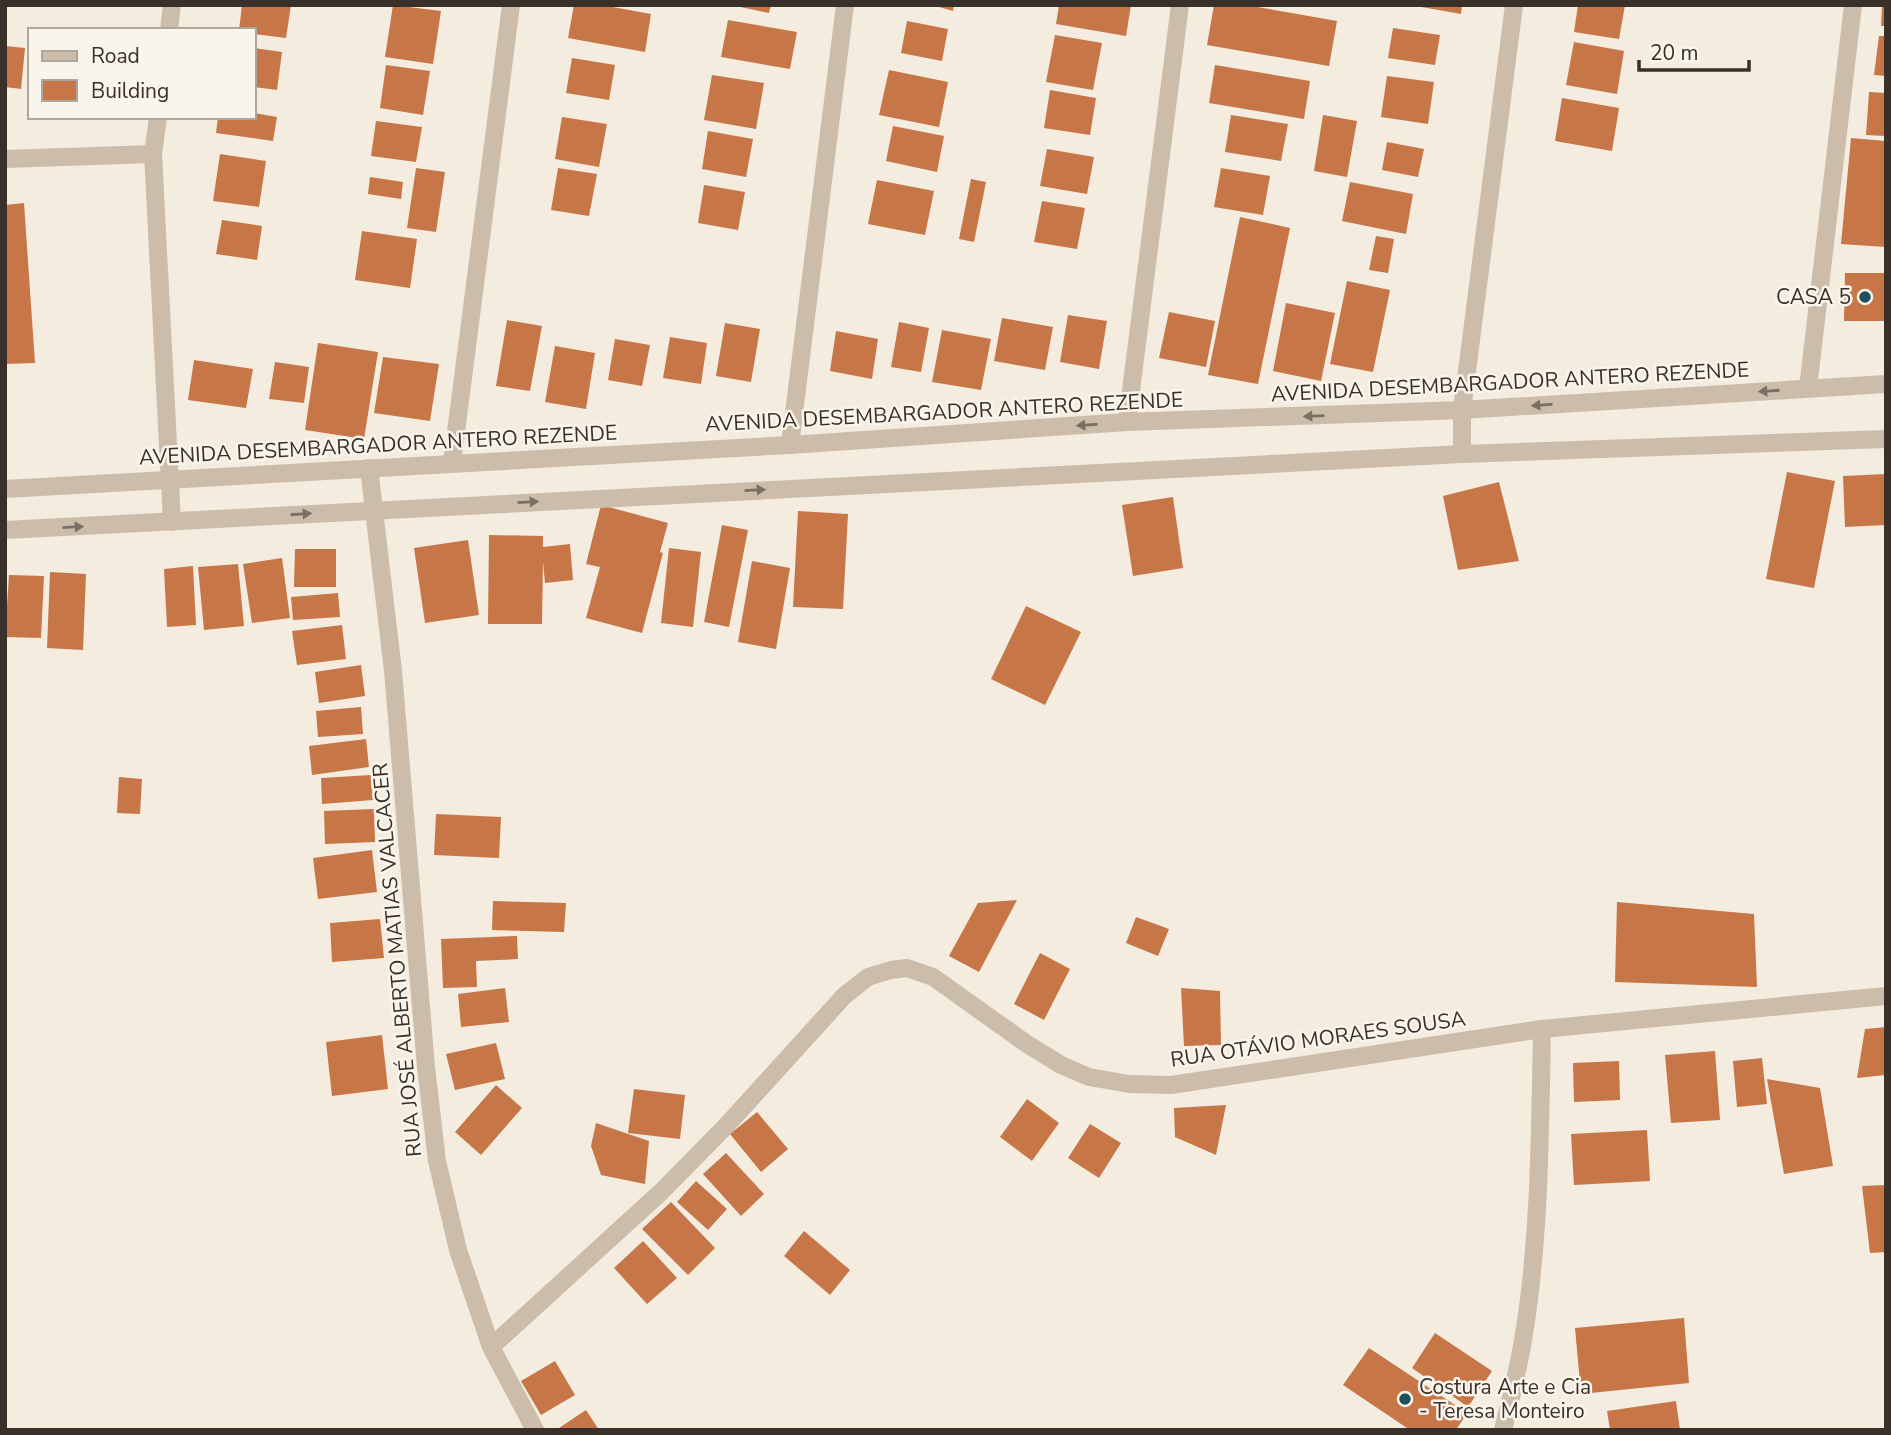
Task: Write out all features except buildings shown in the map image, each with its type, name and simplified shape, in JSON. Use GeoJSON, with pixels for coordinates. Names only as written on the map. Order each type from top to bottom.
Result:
{"type":"FeatureCollection","features":[{"type":"Feature","properties":{"kind":"street"},"geometry":{"type":"LineString","coordinates":[[169,28],[172,5]]}},
{"type":"Feature","properties":{"kind":"street"},"geometry":{"type":"LineString","coordinates":[[452,463],[511,5]]}},
{"type":"Feature","properties":{"kind":"street"},"geometry":{"type":"LineString","coordinates":[[790,445],[845,5]]}},
{"type":"Feature","properties":{"kind":"street"},"geometry":{"type":"LineString","coordinates":[[1127,422],[1180,5]]}},
{"type":"Feature","properties":{"kind":"street"},"geometry":{"type":"LineString","coordinates":[[1462,454],[1462,411],[1514,5]]}},
{"type":"Feature","properties":{"kind":"street"},"geometry":{"type":"LineString","coordinates":[[1808,388],[1853,5]]}},
{"type":"Feature","properties":{"kind":"street"},"geometry":{"type":"LineString","coordinates":[[158,119],[153,154],[172,522]]}},
{"type":"Feature","properties":{"kind":"street"},"geometry":{"type":"LineString","coordinates":[[5,159],[153,154]]}},
{"type":"Feature","properties":{"kind":"street","name":"AVENIDA DESEMBARGADOR ANTERO REZENDE"},"geometry":{"type":"LineString","coordinates":[[5,489],[790,445],[1127,422],[1462,411],[1886,384]]}},
{"type":"Feature","properties":{"kind":"street"},"geometry":{"type":"LineString","coordinates":[[5,530],[1462,454],[1886,439]]}},
{"type":"Feature","properties":{"kind":"street","name":"RUA JOSÉ ALBERTO MATIAS VALCACER"},"geometry":{"type":"LineString","coordinates":[[369,468],[393,671],[426,1067],[437,1161],[458,1250],[491,1347],[535,1430]]}},
{"type":"Feature","properties":{"kind":"street","name":"RUA OTÁVIO MORAES SOUSA"},"geometry":{"type":"LineString","coordinates":[[491,1347],[661,1192],[725,1127],[844,996],[868,977],[891,970],[907,968],[933,977],[1061,1065],[1089,1077],[1129,1084],[1171,1085],[1542,1030],[1886,996]]}},
{"type":"Feature","properties":{"kind":"street"},"geometry":{"type":"LineString","coordinates":[[1503,1430],[1522,1345],[1534,1246],[1542,1030]]}},
{"type":"Feature","properties":{"kind":"place","name":"CASA 5"},"geometry":{"type":"Point","coordinates":[1865,297]}},
{"type":"Feature","properties":{"kind":"place","name":"Costura Arte e Cia - Teresa Monteiro"},"geometry":{"type":"Point","coordinates":[1405,1399]}}]}
